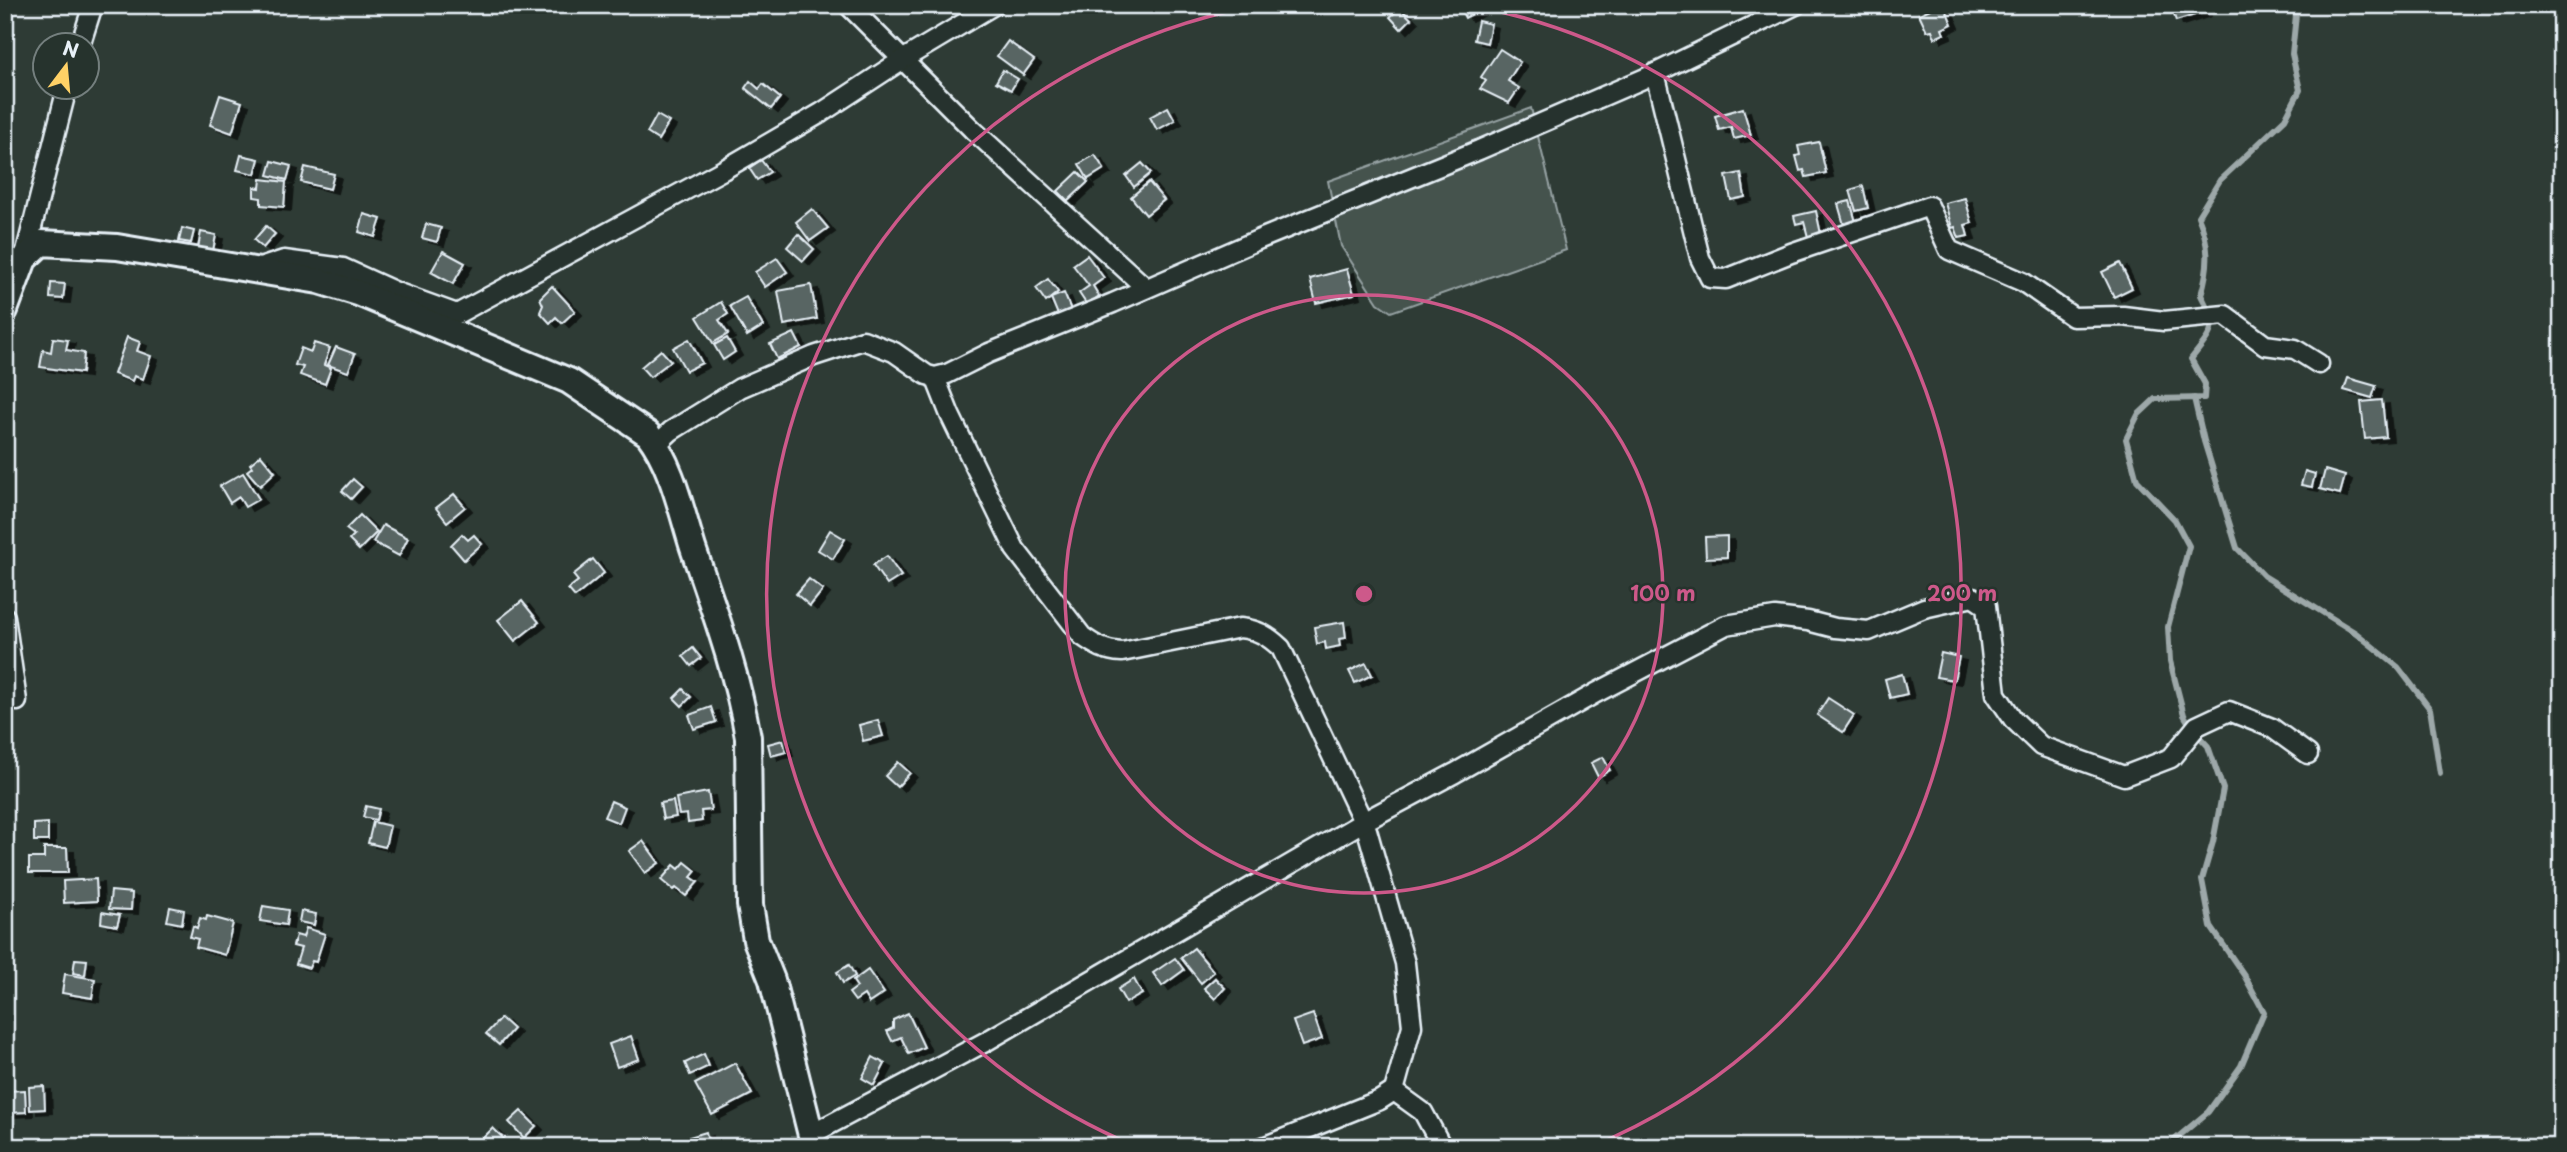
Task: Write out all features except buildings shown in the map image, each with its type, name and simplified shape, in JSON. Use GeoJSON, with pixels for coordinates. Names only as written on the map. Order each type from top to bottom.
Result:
{"type":"FeatureCollection","features":[{"type":"Feature","properties":{"kind":"street"},"geometry":{"type":"LineString","coordinates":[[84,32],[93,5]]}},
{"type":"Feature","properties":{"kind":"street"},"geometry":{"type":"LineString","coordinates":[[848,5],[973,130],[1146,288]]}},
{"type":"Feature","properties":{"kind":"street"},"geometry":{"type":"LineString","coordinates":[[254,270],[284,261],[342,268],[396,292],[457,314],[734,164],[994,5]]}},
{"type":"Feature","properties":{"kind":"street"},"geometry":{"type":"LineString","coordinates":[[656,445],[671,431],[740,388],[814,356],[863,340],[894,352],[927,376],[935,377],[1479,150],[1655,73],[1796,5]]}},
{"type":"Feature","properties":{"kind":"street"},"geometry":{"type":"LineString","coordinates":[[1655,73],[1700,258],[1710,278],[1726,279],[1791,253],[1929,206],[1949,250],[2023,282],[2073,317],[2123,316],[2164,321],[2225,316],[2265,345],[2295,349],[2319,364]]}},
{"type":"Feature","properties":{"kind":"street"},"geometry":{"type":"LineString","coordinates":[[5,310],[24,259],[63,102]]}},
{"type":"Feature","properties":{"kind":"street"},"geometry":{"type":"LineString","coordinates":[[24,259],[41,243],[117,247],[319,281],[358,293],[569,382],[648,434],[656,445],[674,487],[731,660],[745,715],[748,737],[747,835],[750,905],[755,940],[772,980],[813,1141],[1363,822],[1455,774],[1596,693],[1726,625],[1775,617],[1869,631],[1924,608],[1973,597],[1986,606],[1996,694],[2013,719],[2041,746],[2124,776],[2171,758],[2197,726],[2230,711],[2272,728],[2308,754]]}},
{"type":"Feature","properties":{"kind":"street"},"geometry":{"type":"LineString","coordinates":[[935,377],[950,415],[1016,549],[1082,636],[1108,651],[1122,652],[1240,628],[1258,630],[1268,636],[1281,648],[1363,822],[1405,963],[1412,1026],[1395,1091],[1380,1100],[1263,1147]]}},
{"type":"Feature","properties":{"kind":"street"},"geometry":{"type":"LineString","coordinates":[[5,617],[17,701]]}},
{"type":"Feature","properties":{"kind":"street"},"geometry":{"type":"LineString","coordinates":[[1395,1091],[1423,1112],[1442,1147]]}},
{"type":"Feature","properties":{"kind":"shaded area"},"geometry":{"type":"Polygon","coordinates":[[[1531,108],[1566,250],[1391,312],[1378,303],[1341,246],[1328,181],[1531,108]]]}},
{"type":"Feature","properties":{"kind":"waterway"},"geometry":{"type":"LineString","coordinates":[[2166,1147],[2208,1112],[2241,1066],[2264,1012],[2244,975],[2211,927],[2202,880],[2213,842],[2223,789],[2208,746],[2184,715],[2170,661],[2168,627],[2189,546],[2175,520],[2137,480],[2126,439],[2138,415],[2155,399],[2204,398],[2205,384],[2191,359],[2209,335],[2212,323],[2201,295],[2207,255],[2205,236],[2198,216],[2220,180],[2285,119],[2300,90],[2292,54],[2297,5]]}},
{"type":"Feature","properties":{"kind":"waterway"},"geometry":{"type":"LineString","coordinates":[[2194,398],[2204,441],[2237,548],[2264,576],[2356,633],[2398,667],[2430,709],[2440,773]]}}]}
